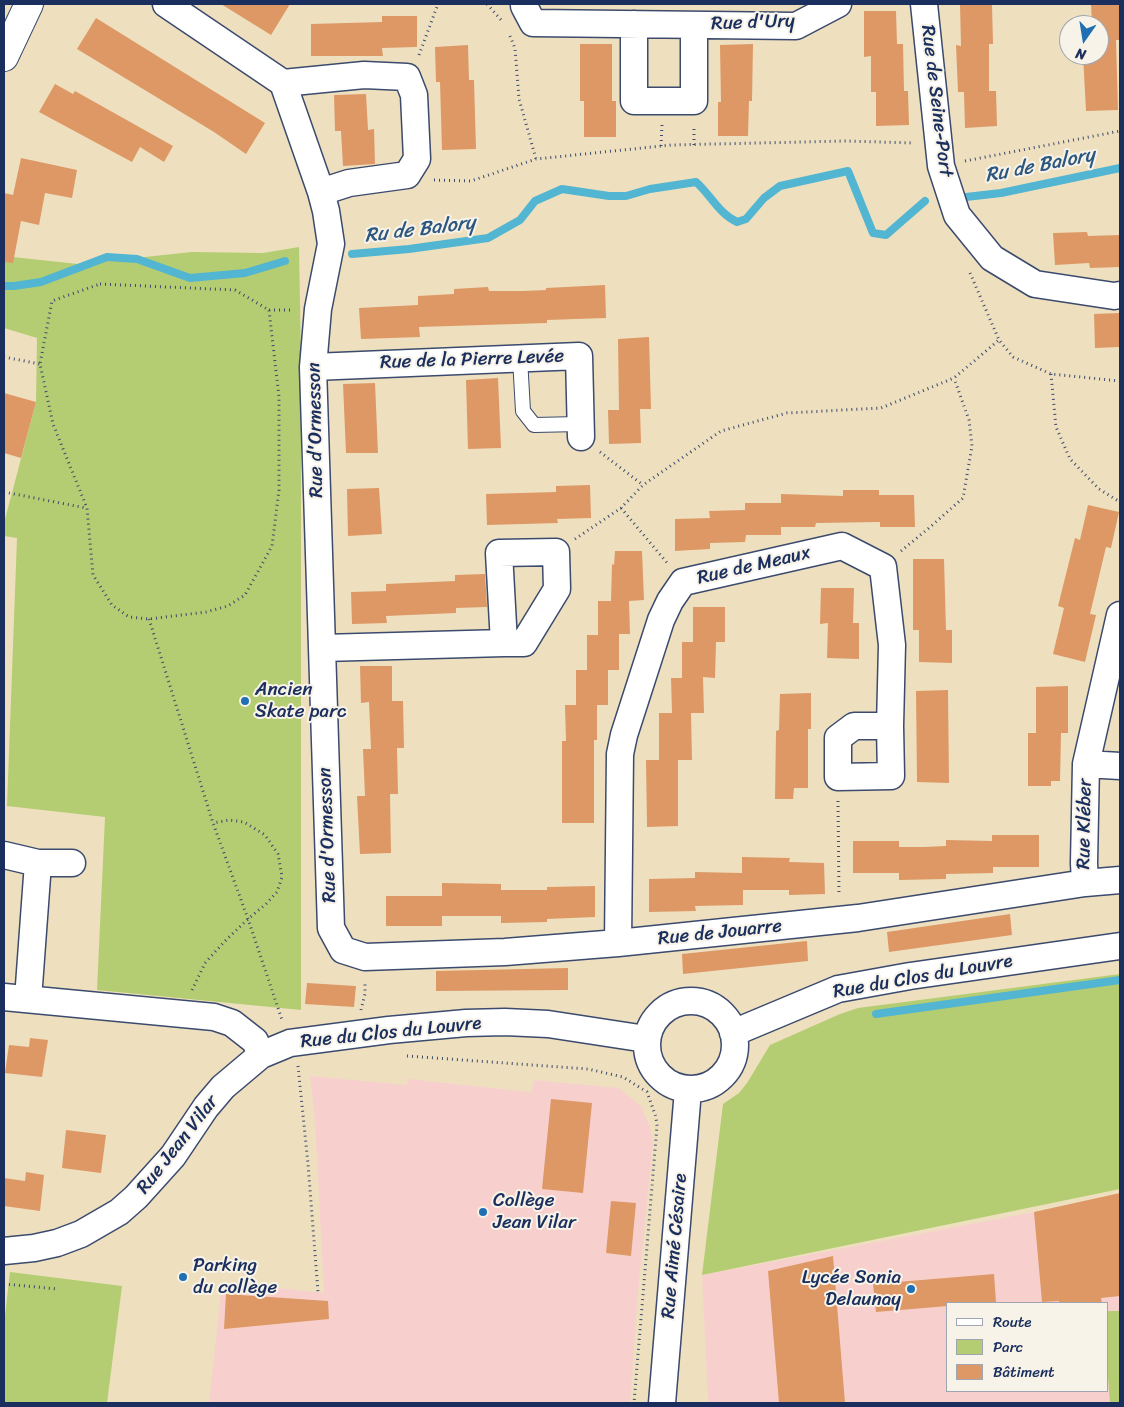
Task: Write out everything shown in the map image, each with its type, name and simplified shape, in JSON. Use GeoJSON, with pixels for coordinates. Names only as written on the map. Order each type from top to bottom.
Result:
{"type":"FeatureCollection","features":[{"type":"Feature","properties":{"kind":"street"},"geometry":{"type":"LineString","coordinates":[[4,57],[29,4]]}},
{"type":"Feature","properties":{"kind":"street"},"geometry":{"type":"LineString","coordinates":[[166,4],[283,83],[364,76],[407,77],[414,94],[417,159],[407,175],[349,183],[320,192]]}},
{"type":"Feature","properties":{"kind":"street","name":"Rue d'Ury"},"geometry":{"type":"LineString","coordinates":[[524,4],[533,23],[796,26],[838,4]]}},
{"type":"Feature","properties":{"kind":"street","name":"Rue de Seine-Port"},"geometry":{"type":"LineString","coordinates":[[924,4],[940,166],[957,215],[992,258],[1035,284],[1114,296],[1120,295]]}},
{"type":"Feature","properties":{"kind":"street","name":"Rue d'Ury"},"geometry":{"type":"LineString","coordinates":[[634,24],[634,101],[694,101],[694,25]]}},
{"type":"Feature","properties":{"kind":"street","name":"Rue d'Ormesson"},"geometry":{"type":"LineString","coordinates":[[283,83],[326,211],[331,244],[318,309],[313,367],[331,928]]}},
{"type":"Feature","properties":{"kind":"street","name":"Rue de la Pierre Levée"},"geometry":{"type":"LineString","coordinates":[[313,367],[579,356],[581,430]]}},
{"type":"Feature","properties":{"kind":"street","name":"Rue de Meaux"},"geometry":{"type":"LineString","coordinates":[[618,943],[620,754],[624,735],[661,620],[670,600],[683,582],[842,546],[883,567]]}},
{"type":"Feature","properties":{"kind":"street"},"geometry":{"type":"LineString","coordinates":[[323,648],[524,643],[557,588],[556,552],[500,553],[504,643]]}},
{"type":"Feature","properties":{"kind":"street"},"geometry":{"type":"LineString","coordinates":[[883,567],[892,645],[891,776],[838,777],[838,738],[854,726],[890,726]]}},
{"type":"Feature","properties":{"kind":"street","name":"Rue Kléber"},"geometry":{"type":"LineString","coordinates":[[1085,883],[1086,764],[1120,615]]}},
{"type":"Feature","properties":{"kind":"street","name":"Rue Kléber"},"geometry":{"type":"LineString","coordinates":[[1086,764],[1120,766]]}},
{"type":"Feature","properties":{"kind":"street"},"geometry":{"type":"LineString","coordinates":[[4,855],[38,863],[72,863]]}},
{"type":"Feature","properties":{"kind":"street"},"geometry":{"type":"LineString","coordinates":[[38,863],[16,998],[214,1017],[232,1023],[255,1041],[261,1055]]}},
{"type":"Feature","properties":{"kind":"street","name":"Rue de Jouarre"},"geometry":{"type":"LineString","coordinates":[[331,928],[343,950],[365,957],[505,952],[618,943],[839,920],[1085,883],[1120,880]]}},
{"type":"Feature","properties":{"kind":"street","name":"Rue du Clos du Louvre"},"geometry":{"type":"LineString","coordinates":[[733,1033],[838,989],[910,976],[1120,946]]}},
{"type":"Feature","properties":{"kind":"street"},"geometry":{"type":"LineString","coordinates":[[688,1001],[702,1002],[716,1009],[727,1019],[733,1033],[735,1047],[726,1073],[715,1082],[702,1088],[688,1090],[674,1087],[661,1079],[652,1068],[646,1054],[646,1039],[651,1024],[660,1012],[673,1004],[688,1001]]}},
{"type":"Feature","properties":{"kind":"street","name":"Rue du Clos du Louvre"},"geometry":{"type":"LineString","coordinates":[[261,1055],[290,1043],[361,1033],[466,1023],[548,1024],[646,1039]]}},
{"type":"Feature","properties":{"kind":"street","name":"Rue Jean Vilar"},"geometry":{"type":"LineString","coordinates":[[4,1251],[34,1248],[57,1243],[81,1234],[119,1212],[136,1197],[173,1156],[206,1107],[223,1087],[261,1055]]}},
{"type":"Feature","properties":{"kind":"street","name":"Rue Aimé Césaire"},"geometry":{"type":"LineString","coordinates":[[662,1403],[688,1090]]}},
{"type":"Feature","properties":{"kind":"lane"},"geometry":{"type":"LineString","coordinates":[[520,358],[523,411],[534,425],[581,430]]}},
{"type":"Feature","properties":{"kind":"path"},"geometry":{"type":"LineString","coordinates":[[407,77],[418,57],[438,4]]}},
{"type":"Feature","properties":{"kind":"path"},"geometry":{"type":"LineString","coordinates":[[487,4],[504,24]]}},
{"type":"Feature","properties":{"kind":"path"},"geometry":{"type":"LineString","coordinates":[[508,32],[515,48],[519,99],[536,159]]}},
{"type":"Feature","properties":{"kind":"path"},"geometry":{"type":"LineString","coordinates":[[940,166],[1120,131]]}},
{"type":"Feature","properties":{"kind":"path"},"geometry":{"type":"LineString","coordinates":[[407,175],[422,180],[472,181],[536,159],[671,145],[846,141],[916,143]]}},
{"type":"Feature","properties":{"kind":"path"},"geometry":{"type":"LineString","coordinates":[[969,272],[999,340],[1012,357],[1051,374],[1120,381]]}},
{"type":"Feature","properties":{"kind":"path"},"geometry":{"type":"LineString","coordinates":[[100,284],[235,290],[268,310],[279,397],[279,490],[272,546],[245,595],[228,606],[206,612],[150,619],[129,617],[112,605],[93,575],[87,508],[54,424],[40,364],[52,301],[100,284]]}},
{"type":"Feature","properties":{"kind":"path"},"geometry":{"type":"LineString","coordinates":[[556,552],[621,508],[643,485],[721,431],[787,413],[881,408],[954,378],[999,340]]}},
{"type":"Feature","properties":{"kind":"path"},"geometry":{"type":"LineString","coordinates":[[4,356],[40,364]]}},
{"type":"Feature","properties":{"kind":"path"},"geometry":{"type":"LineString","coordinates":[[1051,374],[1056,427],[1070,459],[1099,489],[1120,502]]}},
{"type":"Feature","properties":{"kind":"path"},"geometry":{"type":"LineString","coordinates":[[883,567],[963,498],[972,446],[969,420],[954,378]]}},
{"type":"Feature","properties":{"kind":"path"},"geometry":{"type":"LineString","coordinates":[[581,430],[643,485]]}},
{"type":"Feature","properties":{"kind":"path"},"geometry":{"type":"LineString","coordinates":[[4,492],[87,508]]}},
{"type":"Feature","properties":{"kind":"path"},"geometry":{"type":"LineString","coordinates":[[621,508],[683,582]]}},
{"type":"Feature","properties":{"kind":"path"},"geometry":{"type":"LineString","coordinates":[[150,619],[213,823],[248,918],[297,1063],[308,1164],[318,1292]]}},
{"type":"Feature","properties":{"kind":"path"},"geometry":{"type":"LineString","coordinates":[[838,777],[839,920]]}},
{"type":"Feature","properties":{"kind":"path"},"geometry":{"type":"LineString","coordinates":[[186,1014],[192,990],[206,963],[248,918],[266,904],[277,892],[282,877],[278,854],[265,835],[244,822],[229,820],[213,823]]}},
{"type":"Feature","properties":{"kind":"path"},"geometry":{"type":"LineString","coordinates":[[361,1033],[360,1012],[365,994],[365,957]]}},
{"type":"Feature","properties":{"kind":"path"},"geometry":{"type":"LineString","coordinates":[[400,1055],[588,1069],[623,1077],[647,1092],[656,1117],[657,1126],[634,1403]]}},
{"type":"Feature","properties":{"kind":"path"},"geometry":{"type":"LineString","coordinates":[[4,1284],[58,1289]]}},
{"type":"Feature","properties":{"kind":"shaded area","name":"Collège Jean Vilar"},"geometry":{"type":"Polygon","coordinates":[[[310,1076],[407,1085],[408,1079],[531,1092],[534,1080],[619,1088],[641,1106],[650,1127],[653,1143],[638,1293],[630,1403],[209,1403],[222,1282],[324,1293],[315,1121],[310,1076]]]}},
{"type":"Feature","properties":{"kind":"shaded area","name":"Lycée Sonia Delaunay"},"geometry":{"type":"Polygon","coordinates":[[[1120,1193],[1120,1403],[708,1403],[702,1275],[1034,1212],[1120,1193]]]}},
{"type":"Feature","properties":{"kind":"green space"},"geometry":{"type":"Polygon","coordinates":[[[299,247],[301,360],[301,1010],[97,990],[105,817],[7,806],[17,538],[4,536],[4,523],[36,402],[37,338],[4,328],[4,256],[78,264],[192,252],[263,253],[299,247]]]}},
{"type":"Feature","properties":{"kind":"green space"},"geometry":{"type":"Polygon","coordinates":[[[1120,974],[1120,1189],[702,1275],[723,1104],[739,1093],[747,1083],[770,1045],[858,1008],[1120,974]]]}},
{"type":"Feature","properties":{"kind":"green space"},"geometry":{"type":"Polygon","coordinates":[[[10,1272],[122,1286],[107,1403],[4,1403],[4,1324],[10,1272]]]}},
{"type":"Feature","properties":{"kind":"green space"},"geometry":{"type":"Polygon","coordinates":[[[1109,1311],[1120,1311],[1120,1403],[1110,1403],[1109,1311]]]}},
{"type":"Feature","properties":{"kind":"building"},"geometry":{"type":"Polygon","coordinates":[[[221,4],[290,4],[271,35],[221,4]]]}},
{"type":"Feature","properties":{"kind":"building"},"geometry":{"type":"Polygon","coordinates":[[[960,4],[992,4],[993,44],[989,44],[989,91],[996,91],[997,126],[965,128],[964,92],[958,92],[956,45],[961,46],[960,4]]]}},
{"type":"Feature","properties":{"kind":"building"},"geometry":{"type":"Polygon","coordinates":[[[1091,4],[1120,4],[1120,40],[1116,40],[1118,110],[1086,111],[1084,65],[1109,65],[1109,15],[1092,15],[1091,4]]]}},
{"type":"Feature","properties":{"kind":"building"},"geometry":{"type":"Polygon","coordinates":[[[864,11],[896,11],[897,44],[903,44],[904,91],[908,91],[909,125],[876,126],[876,92],[871,92],[871,56],[864,57],[864,11]]]}},
{"type":"Feature","properties":{"kind":"building"},"geometry":{"type":"Polygon","coordinates":[[[382,16],[417,16],[417,47],[382,48],[383,56],[311,56],[311,24],[382,22],[382,16]]]}},
{"type":"Feature","properties":{"kind":"building"},"geometry":{"type":"Polygon","coordinates":[[[96,18],[265,123],[246,154],[214,132],[77,49],[96,18]]]}},
{"type":"Feature","properties":{"kind":"building"},"geometry":{"type":"Polygon","coordinates":[[[580,44],[612,44],[612,101],[616,101],[616,137],[584,137],[584,101],[580,101],[580,44]]]}},
{"type":"Feature","properties":{"kind":"building"},"geometry":{"type":"Polygon","coordinates":[[[753,44],[752,101],[749,101],[748,136],[718,136],[718,102],[721,102],[720,45],[753,44]]]}},
{"type":"Feature","properties":{"kind":"building"},"geometry":{"type":"Polygon","coordinates":[[[468,45],[469,80],[474,80],[476,149],[442,150],[440,82],[436,82],[435,47],[468,45]]]}},
{"type":"Feature","properties":{"kind":"building"},"geometry":{"type":"Polygon","coordinates":[[[55,84],[73,94],[75,91],[173,146],[164,162],[140,147],[132,162],[39,112],[55,84]]]}},
{"type":"Feature","properties":{"kind":"building"},"geometry":{"type":"Polygon","coordinates":[[[366,94],[368,130],[374,129],[375,164],[343,166],[341,131],[335,131],[334,95],[366,94]]]}},
{"type":"Feature","properties":{"kind":"building"},"geometry":{"type":"Polygon","coordinates":[[[21,158],[77,170],[72,198],[45,193],[39,225],[21,221],[13,263],[4,262],[4,193],[13,195],[21,158]]]}},
{"type":"Feature","properties":{"kind":"building"},"geometry":{"type":"Polygon","coordinates":[[[1087,232],[1088,236],[1120,235],[1120,267],[1090,268],[1089,263],[1055,265],[1053,233],[1087,232]]]}},
{"type":"Feature","properties":{"kind":"building"},"geometry":{"type":"Polygon","coordinates":[[[605,285],[606,318],[547,320],[547,323],[419,327],[420,337],[361,339],[359,308],[418,305],[418,296],[454,294],[454,289],[488,287],[489,291],[523,291],[605,285]]]}},
{"type":"Feature","properties":{"kind":"building"},"geometry":{"type":"Polygon","coordinates":[[[1120,313],[1120,347],[1095,348],[1094,314],[1120,313]]]}},
{"type":"Feature","properties":{"kind":"building"},"geometry":{"type":"Polygon","coordinates":[[[649,337],[651,409],[640,409],[641,443],[609,444],[608,410],[619,410],[618,339],[649,337]]]}},
{"type":"Feature","properties":{"kind":"building"},"geometry":{"type":"Polygon","coordinates":[[[498,378],[501,448],[468,449],[466,380],[498,378]]]}},
{"type":"Feature","properties":{"kind":"building"},"geometry":{"type":"Polygon","coordinates":[[[375,383],[378,453],[346,453],[343,384],[375,383]]]}},
{"type":"Feature","properties":{"kind":"building"},"geometry":{"type":"Polygon","coordinates":[[[4,393],[36,402],[21,458],[4,453],[4,393]]]}},
{"type":"Feature","properties":{"kind":"building"},"geometry":{"type":"Polygon","coordinates":[[[590,485],[591,518],[557,519],[558,523],[487,525],[486,494],[556,492],[556,486],[590,485]]]}},
{"type":"Feature","properties":{"kind":"building"},"geometry":{"type":"Polygon","coordinates":[[[379,488],[382,534],[348,536],[347,489],[379,488]]]}},
{"type":"Feature","properties":{"kind":"building"},"geometry":{"type":"Polygon","coordinates":[[[843,490],[879,490],[879,495],[914,495],[915,527],[880,527],[880,522],[816,523],[815,527],[781,527],[781,535],[746,535],[745,542],[710,543],[710,549],[675,551],[675,519],[710,518],[709,511],[745,510],[745,503],[781,503],[781,494],[843,496],[843,490]]]}},
{"type":"Feature","properties":{"kind":"building"},"geometry":{"type":"Polygon","coordinates":[[[1088,505],[1119,512],[1111,548],[1106,547],[1090,614],[1096,615],[1085,662],[1053,654],[1064,608],[1058,606],[1075,538],[1080,540],[1088,505]]]}},
{"type":"Feature","properties":{"kind":"building"},"geometry":{"type":"Polygon","coordinates":[[[615,551],[642,551],[644,600],[629,601],[630,634],[619,634],[619,670],[608,670],[608,705],[597,705],[597,740],[594,740],[594,823],[562,823],[562,741],[566,741],[565,705],[576,705],[576,670],[587,670],[587,635],[598,635],[598,601],[611,601],[612,564],[614,565],[615,551]]]}},
{"type":"Feature","properties":{"kind":"building"},"geometry":{"type":"Polygon","coordinates":[[[913,559],[944,559],[946,630],[952,630],[952,663],[919,662],[919,630],[913,630],[913,559]]]}},
{"type":"Feature","properties":{"kind":"building"},"geometry":{"type":"Polygon","coordinates":[[[485,574],[487,607],[456,608],[456,613],[386,616],[387,623],[352,624],[351,592],[386,591],[386,584],[455,581],[455,575],[485,574]]]}},
{"type":"Feature","properties":{"kind":"building"},"geometry":{"type":"Polygon","coordinates":[[[821,588],[854,588],[853,623],[859,623],[859,659],[827,658],[828,623],[820,624],[821,588]]]}},
{"type":"Feature","properties":{"kind":"building"},"geometry":{"type":"Polygon","coordinates":[[[693,607],[725,607],[725,642],[716,642],[715,678],[703,677],[704,713],[691,713],[692,760],[678,760],[678,826],[647,827],[646,760],[659,760],[659,713],[672,713],[671,678],[682,678],[682,642],[693,642],[693,607]]]}},
{"type":"Feature","properties":{"kind":"building"},"geometry":{"type":"Polygon","coordinates":[[[360,666],[392,666],[392,701],[403,701],[404,748],[397,748],[398,794],[390,794],[391,853],[360,854],[357,796],[365,796],[363,749],[371,749],[369,702],[361,703],[360,666]]]}},
{"type":"Feature","properties":{"kind":"building"},"geometry":{"type":"Polygon","coordinates":[[[1068,686],[1068,733],[1061,733],[1060,781],[1051,781],[1051,786],[1028,786],[1028,733],[1036,733],[1036,687],[1068,686]]]}},
{"type":"Feature","properties":{"kind":"building"},"geometry":{"type":"Polygon","coordinates":[[[948,690],[949,783],[917,782],[916,691],[948,690]]]}},
{"type":"Feature","properties":{"kind":"building"},"geometry":{"type":"Polygon","coordinates":[[[811,693],[811,729],[808,729],[808,788],[794,788],[793,799],[775,799],[776,731],[779,730],[780,694],[811,693]]]}},
{"type":"Feature","properties":{"kind":"building"},"geometry":{"type":"Polygon","coordinates":[[[992,835],[1039,835],[1039,867],[993,867],[993,873],[946,874],[946,879],[899,880],[899,873],[853,873],[853,841],[899,841],[899,847],[924,847],[946,846],[946,840],[992,841],[992,835]]]}},
{"type":"Feature","properties":{"kind":"building"},"geometry":{"type":"Polygon","coordinates":[[[742,857],[790,858],[789,862],[824,863],[825,894],[789,895],[789,890],[743,890],[743,905],[695,906],[696,911],[649,912],[649,879],[695,878],[695,872],[742,873],[742,857]]]}},
{"type":"Feature","properties":{"kind":"building"},"geometry":{"type":"Polygon","coordinates":[[[442,883],[501,884],[501,890],[547,890],[547,887],[595,886],[595,917],[547,919],[547,922],[501,923],[501,916],[442,916],[442,926],[386,926],[386,896],[442,896],[442,883]]]}},
{"type":"Feature","properties":{"kind":"building"},"geometry":{"type":"Polygon","coordinates":[[[1010,914],[1012,935],[889,952],[887,932],[1010,914]]]}},
{"type":"Feature","properties":{"kind":"building"},"geometry":{"type":"Polygon","coordinates":[[[807,941],[808,961],[683,974],[682,954],[807,941]]]}},
{"type":"Feature","properties":{"kind":"building"},"geometry":{"type":"Polygon","coordinates":[[[568,968],[568,990],[436,991],[436,971],[568,968]]]}},
{"type":"Feature","properties":{"kind":"building"},"geometry":{"type":"Polygon","coordinates":[[[307,983],[356,986],[354,1007],[305,1004],[307,983]]]}},
{"type":"Feature","properties":{"kind":"building"},"geometry":{"type":"Polygon","coordinates":[[[30,1038],[48,1040],[42,1077],[5,1073],[9,1045],[29,1047],[30,1038]]]}},
{"type":"Feature","properties":{"kind":"building"},"geometry":{"type":"Polygon","coordinates":[[[551,1099],[592,1103],[583,1193],[542,1189],[551,1099]]]}},
{"type":"Feature","properties":{"kind":"building"},"geometry":{"type":"Polygon","coordinates":[[[66,1130],[106,1135],[101,1173],[62,1168],[66,1130]]]}},
{"type":"Feature","properties":{"kind":"building"},"geometry":{"type":"Polygon","coordinates":[[[26,1172],[44,1175],[40,1211],[4,1206],[4,1178],[25,1181],[26,1172]]]}},
{"type":"Feature","properties":{"kind":"building"},"geometry":{"type":"Polygon","coordinates":[[[1120,1193],[1120,1296],[1101,1298],[1102,1302],[1042,1302],[1034,1212],[1120,1193]]]}},
{"type":"Feature","properties":{"kind":"building"},"geometry":{"type":"Polygon","coordinates":[[[611,1201],[636,1203],[631,1256],[606,1253],[611,1201]]]}},
{"type":"Feature","properties":{"kind":"building","name":"Lycée Sonia Delaunay"},"geometry":{"type":"Polygon","coordinates":[[[833,1256],[845,1403],[779,1403],[768,1271],[833,1256]]]}},
{"type":"Feature","properties":{"kind":"building"},"geometry":{"type":"Polygon","coordinates":[[[994,1274],[996,1302],[946,1302],[946,1306],[876,1312],[873,1284],[994,1274]]]}},
{"type":"Feature","properties":{"kind":"building"},"geometry":{"type":"Polygon","coordinates":[[[226,1294],[328,1301],[329,1319],[224,1329],[226,1294]]]}},
{"type":"Feature","properties":{"kind":"waterway","name":"Ru de Balory"},"geometry":{"type":"LineString","coordinates":[[966,197],[1001,193],[1120,168]]}},
{"type":"Feature","properties":{"kind":"waterway","name":"Ru de Balory"},"geometry":{"type":"LineString","coordinates":[[352,254],[409,249],[488,238],[520,220],[535,201],[562,189],[609,196],[626,196],[650,189],[696,182],[725,214],[737,222],[746,219],[764,198],[780,186],[848,171],[873,233],[886,235],[925,201]]}},
{"type":"Feature","properties":{"kind":"waterway","name":"Ru de Balory"},"geometry":{"type":"LineString","coordinates":[[4,286],[41,282],[107,257],[137,259],[190,278],[245,273],[285,261]]}},
{"type":"Feature","properties":{"kind":"waterway"},"geometry":{"type":"LineString","coordinates":[[876,1014],[1120,980]]}},
{"type":"Feature","properties":{"kind":"place","name":"Ancien Skate parc"},"geometry":{"type":"Point","coordinates":[245,701]}},
{"type":"Feature","properties":{"kind":"place","name":"Collège Jean Vilar"},"geometry":{"type":"Point","coordinates":[483,1212]}},
{"type":"Feature","properties":{"kind":"place","name":"Parking du collège"},"geometry":{"type":"Point","coordinates":[183,1277]}},
{"type":"Feature","properties":{"kind":"place","name":"Lycée Sonia Delaunay"},"geometry":{"type":"Point","coordinates":[911,1289]}}]}
